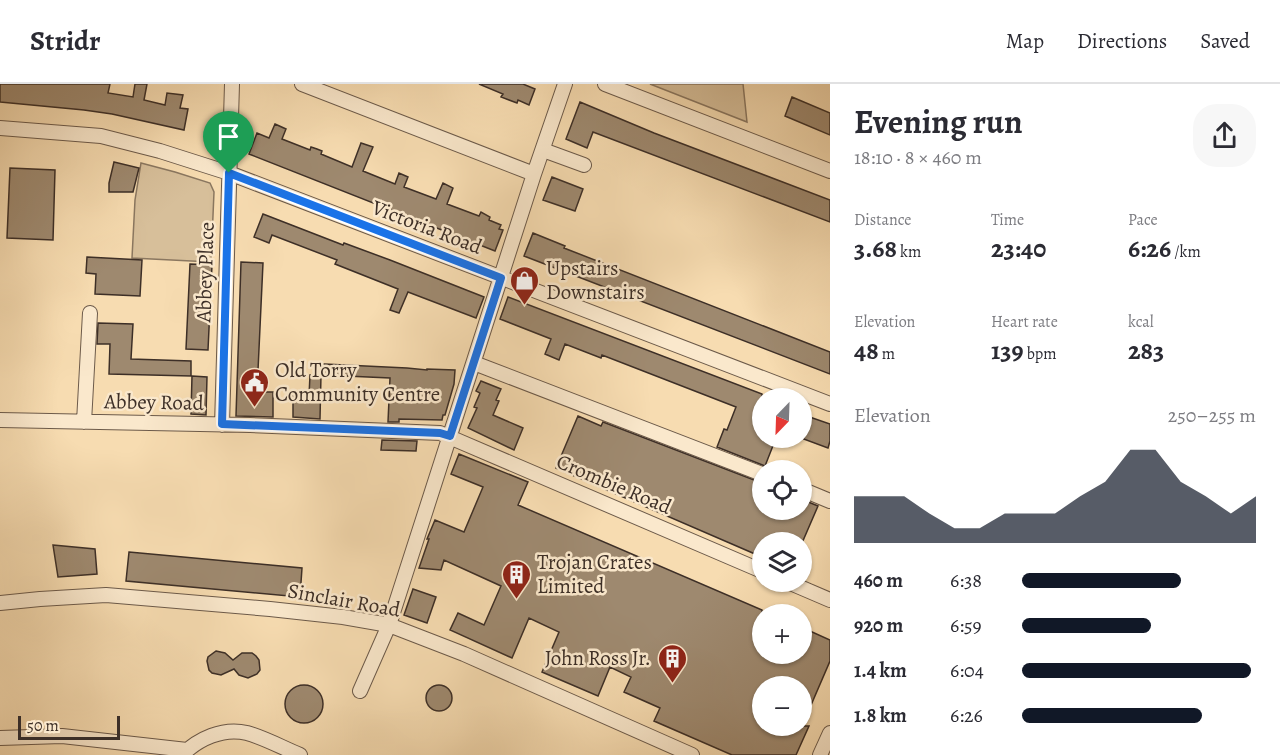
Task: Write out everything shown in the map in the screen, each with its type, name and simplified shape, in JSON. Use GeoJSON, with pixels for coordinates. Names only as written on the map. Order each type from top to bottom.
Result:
{"type":"FeatureCollection","features":[{"type":"Feature","properties":{"kind":"street","name":"Abbey Place"},"geometry":{"type":"LineString","coordinates":[[222,424],[232,84]]}},
{"type":"Feature","properties":{"kind":"street"},"geometry":{"type":"LineString","coordinates":[[302,84],[534,174]]}},
{"type":"Feature","properties":{"kind":"street"},"geometry":{"type":"LineString","coordinates":[[360,691],[389,625],[534,174],[566,84]]}},
{"type":"Feature","properties":{"kind":"street"},"geometry":{"type":"LineString","coordinates":[[608,85],[830,171]]}},
{"type":"Feature","properties":{"kind":"street","name":"Victoria Road"},"geometry":{"type":"LineString","coordinates":[[0,128],[101,136],[160,151],[229,173],[830,404]]}},
{"type":"Feature","properties":{"kind":"street"},"geometry":{"type":"LineString","coordinates":[[543,150],[584,165]]}},
{"type":"Feature","properties":{"kind":"street"},"geometry":{"type":"LineString","coordinates":[[84,422],[90,313]]}},
{"type":"Feature","properties":{"kind":"street"},"geometry":{"type":"LineString","coordinates":[[474,363],[752,470]]}},
{"type":"Feature","properties":{"kind":"street","name":"Abbey Road"},"geometry":{"type":"LineString","coordinates":[[0,420],[222,424],[440,433],[450,436]]}},
{"type":"Feature","properties":{"kind":"street","name":"Crombie Road"},"geometry":{"type":"LineString","coordinates":[[450,436],[752,567]]}},
{"type":"Feature","properties":{"kind":"street"},"geometry":{"type":"LineString","coordinates":[[812,494],[830,501]]}},
{"type":"Feature","properties":{"kind":"street"},"geometry":{"type":"LineString","coordinates":[[811,592],[830,600]]}},
{"type":"Feature","properties":{"kind":"street","name":"Sinclair Road"},"geometry":{"type":"LineString","coordinates":[[0,603],[106,595],[270,609],[389,625],[464,654],[692,755]]}},
{"type":"Feature","properties":{"kind":"street"},"geometry":{"type":"LineString","coordinates":[[0,738],[62,736],[184,752],[200,740],[216,734],[233,732],[246,733],[300,755]]}},
{"type":"Feature","properties":{"kind":"street"},"geometry":{"type":"LineString","coordinates":[[820,755],[830,733]]}},
{"type":"Feature","properties":{"kind":"shaded area"},"geometry":{"type":"Polygon","coordinates":[[[650,84],[743,84],[747,122],[650,84]]]}},
{"type":"Feature","properties":{"kind":"shaded area"},"geometry":{"type":"Polygon","coordinates":[[[141,163],[210,183],[214,192],[211,262],[132,258],[135,200],[141,163]]]}},
{"type":"Feature","properties":{"kind":"building"},"geometry":{"type":"Polygon","coordinates":[[[0,84],[110,84],[108,93],[133,97],[135,84],[147,84],[144,100],[165,105],[167,93],[183,95],[180,108],[188,109],[184,130],[112,114],[0,102],[0,84]]]}},
{"type":"Feature","properties":{"kind":"building"},"geometry":{"type":"Polygon","coordinates":[[[479,84],[523,84],[535,89],[529,105],[501,97],[503,94],[479,84]]]}},
{"type":"Feature","properties":{"kind":"building"},"geometry":{"type":"Polygon","coordinates":[[[792,97],[830,113],[830,135],[785,116],[792,97]]]}},
{"type":"Feature","properties":{"kind":"building"},"geometry":{"type":"Polygon","coordinates":[[[580,102],[654,133],[830,200],[830,222],[593,132],[587,148],[566,139],[580,102]]]}},
{"type":"Feature","properties":{"kind":"building"},"geometry":{"type":"Polygon","coordinates":[[[275,124],[286,129],[282,139],[310,150],[311,147],[322,151],[321,154],[352,167],[361,143],[373,147],[363,171],[395,184],[399,173],[408,177],[404,187],[436,199],[443,183],[453,188],[447,204],[479,216],[481,212],[490,217],[489,220],[501,225],[499,229],[503,230],[495,251],[249,154],[257,133],[269,138],[275,124]]]}},
{"type":"Feature","properties":{"kind":"building"},"geometry":{"type":"Polygon","coordinates":[[[114,162],[139,168],[133,192],[109,192],[114,162]]]}},
{"type":"Feature","properties":{"kind":"building"},"geometry":{"type":"Polygon","coordinates":[[[10,168],[55,170],[53,240],[7,238],[10,168]]]}},
{"type":"Feature","properties":{"kind":"building"},"geometry":{"type":"Polygon","coordinates":[[[552,177],[583,189],[575,211],[543,200],[552,177]]]}},
{"type":"Feature","properties":{"kind":"building"},"geometry":{"type":"Polygon","coordinates":[[[263,214],[484,297],[476,318],[408,292],[399,313],[390,310],[398,289],[335,264],[337,260],[272,235],[269,243],[254,237],[263,214]]]}},
{"type":"Feature","properties":{"kind":"building"},"geometry":{"type":"Polygon","coordinates":[[[533,233],[565,246],[564,248],[830,352],[830,374],[524,256],[533,233]]]}},
{"type":"Feature","properties":{"kind":"building"},"geometry":{"type":"Polygon","coordinates":[[[87,257],[142,260],[140,296],[95,294],[96,274],[86,273],[87,257]]]}},
{"type":"Feature","properties":{"kind":"building"},"geometry":{"type":"Polygon","coordinates":[[[241,262],[263,263],[257,392],[273,392],[273,417],[236,416],[241,262]]]}},
{"type":"Feature","properties":{"kind":"building"},"geometry":{"type":"Polygon","coordinates":[[[190,264],[212,265],[208,350],[186,349],[190,264]]]}},
{"type":"Feature","properties":{"kind":"building"},"geometry":{"type":"Polygon","coordinates":[[[508,297],[752,390],[752,448],[772,448],[767,460],[752,461],[717,447],[736,407],[602,355],[601,358],[565,344],[559,360],[545,354],[551,339],[500,319],[508,297]]]}},
{"type":"Feature","properties":{"kind":"building"},"geometry":{"type":"Polygon","coordinates":[[[98,323],[133,324],[131,359],[191,361],[191,376],[109,374],[110,344],[97,344],[98,323]]]}},
{"type":"Feature","properties":{"kind":"building"},"geometry":{"type":"Polygon","coordinates":[[[324,364],[455,370],[454,384],[442,420],[399,419],[399,422],[388,422],[390,378],[324,375],[324,364]]]}},
{"type":"Feature","properties":{"kind":"building"},"geometry":{"type":"Polygon","coordinates":[[[310,375],[321,375],[320,419],[293,417],[293,395],[309,396],[310,375]]]}},
{"type":"Feature","properties":{"kind":"building"},"geometry":{"type":"Polygon","coordinates":[[[192,376],[207,377],[206,415],[191,414],[192,376]]]}},
{"type":"Feature","properties":{"kind":"building"},"geometry":{"type":"Polygon","coordinates":[[[481,381],[501,389],[493,415],[523,428],[514,450],[468,428],[477,408],[474,407],[480,393],[476,391],[481,381]]]}},
{"type":"Feature","properties":{"kind":"building"},"geometry":{"type":"Polygon","coordinates":[[[578,416],[601,426],[603,422],[752,479],[752,520],[812,520],[807,532],[752,532],[752,553],[556,468],[578,416]]]}},
{"type":"Feature","properties":{"kind":"building"},"geometry":{"type":"Polygon","coordinates":[[[812,418],[830,424],[828,448],[812,442],[812,418]]]}},
{"type":"Feature","properties":{"kind":"building"},"geometry":{"type":"Polygon","coordinates":[[[382,440],[417,441],[416,451],[381,450],[382,440]]]}},
{"type":"Feature","properties":{"kind":"building"},"geometry":{"type":"Polygon","coordinates":[[[459,454],[528,482],[518,505],[752,606],[752,664],[812,664],[812,632],[830,640],[830,661],[812,703],[812,676],[752,676],[752,736],[805,736],[796,755],[732,755],[654,721],[660,708],[624,692],[631,677],[610,667],[598,696],[542,672],[559,632],[529,618],[512,658],[450,630],[458,613],[484,625],[501,586],[444,560],[441,570],[419,568],[435,520],[464,532],[483,487],[451,474],[459,454]]]}},
{"type":"Feature","properties":{"kind":"building"},"geometry":{"type":"Polygon","coordinates":[[[812,504],[818,506],[812,520],[812,504]]]}},
{"type":"Feature","properties":{"kind":"building"},"geometry":{"type":"Polygon","coordinates":[[[53,545],[95,549],[97,574],[58,577],[53,545]]]}},
{"type":"Feature","properties":{"kind":"building"},"geometry":{"type":"Polygon","coordinates":[[[129,552],[302,568],[300,597],[126,581],[129,552]]]}},
{"type":"Feature","properties":{"kind":"building"},"geometry":{"type":"Polygon","coordinates":[[[413,589],[436,597],[427,623],[404,615],[413,589]]]}},
{"type":"Feature","properties":{"kind":"building"},"geometry":{"type":"Polygon","coordinates":[[[216,651],[225,653],[233,660],[242,653],[252,653],[259,660],[260,670],[248,678],[239,675],[234,669],[221,675],[212,673],[207,661],[208,657],[216,651]]]}},
{"type":"Feature","properties":{"kind":"building"},"geometry":{"type":"Polygon","coordinates":[[[304,685],[317,691],[323,704],[317,717],[304,723],[291,717],[285,704],[291,691],[304,685]]]}},
{"type":"Feature","properties":{"kind":"building"},"geometry":{"type":"Polygon","coordinates":[[[439,685],[448,689],[452,698],[448,707],[439,711],[430,707],[426,698],[430,689],[439,685]]]}},
{"type":"Feature","properties":{"kind":"place","name":"Upstairs Downstairs"},"geometry":{"type":"Point","coordinates":[525,306]}},
{"type":"Feature","properties":{"kind":"place","name":"Old Torry Community Centre"},"geometry":{"type":"Point","coordinates":[254,408]}},
{"type":"Feature","properties":{"kind":"place","name":"Trojan Crates Limited"},"geometry":{"type":"Point","coordinates":[516,600]}},
{"type":"Feature","properties":{"kind":"place","name":"John Ross Jr."},"geometry":{"type":"Point","coordinates":[672,684]}},
{"type":"Feature","properties":{"kind":"route"},"geometry":{"type":"LineString","coordinates":[[229,173],[501,278],[450,436],[440,433],[222,424],[229,173]]}}]}
